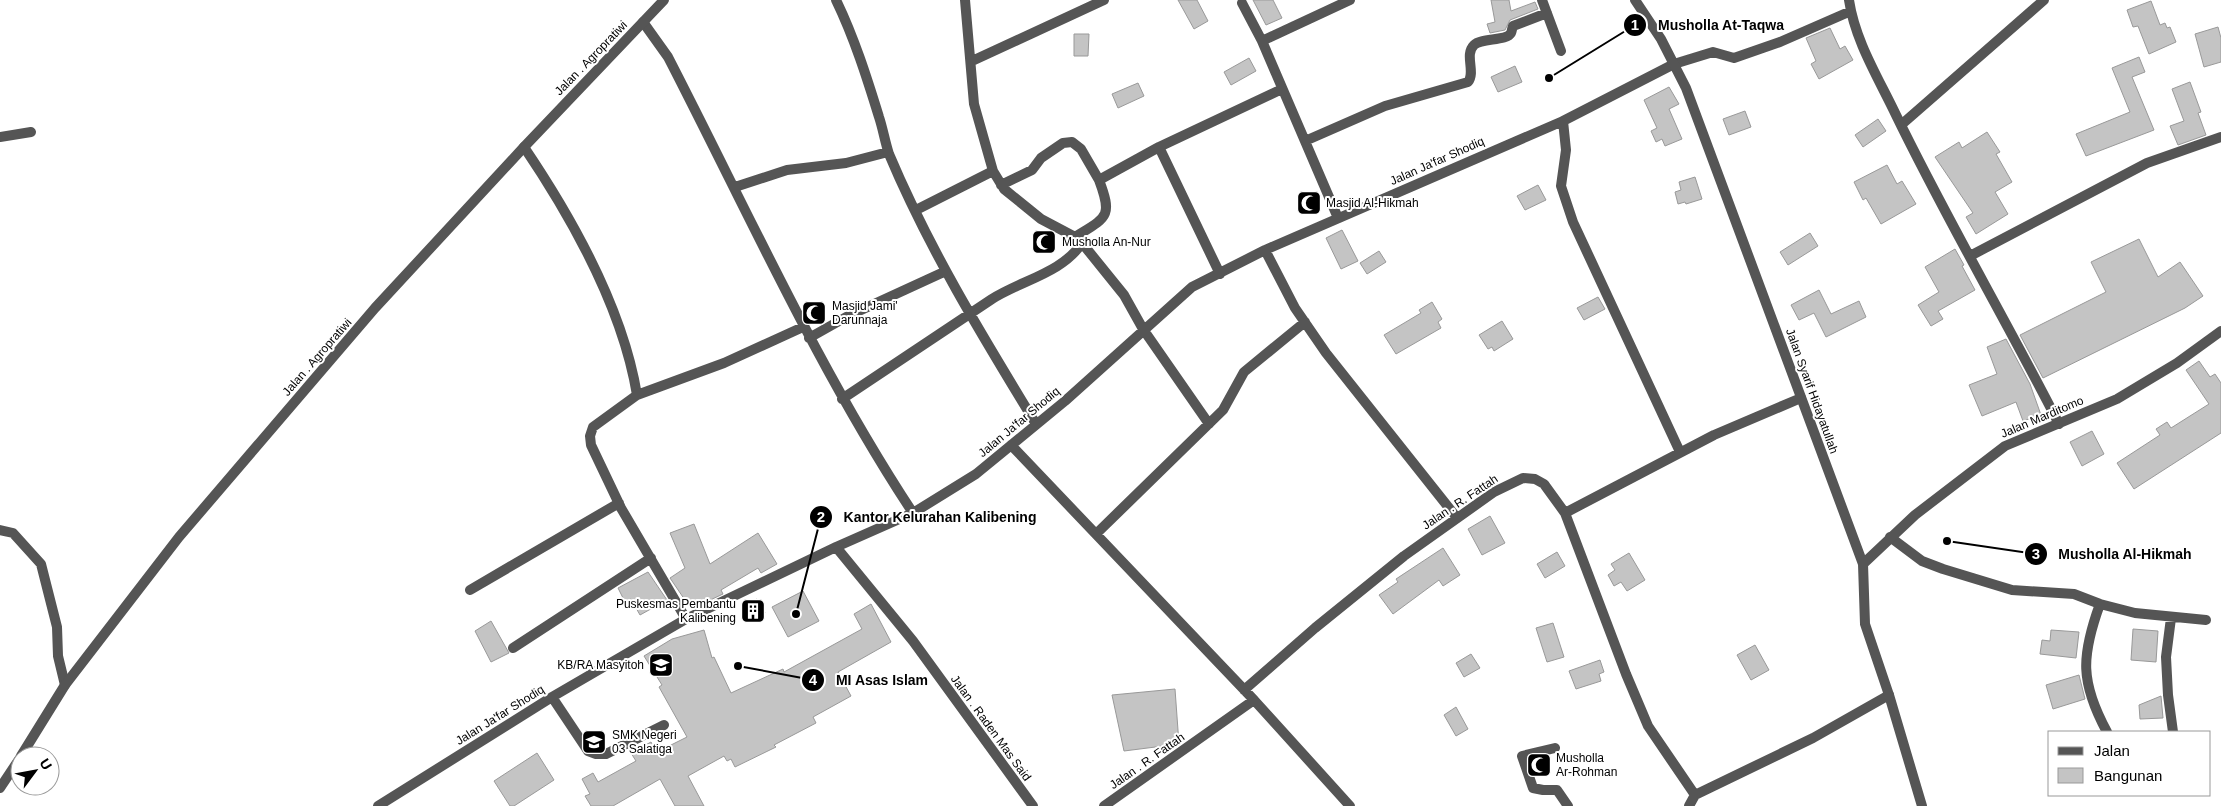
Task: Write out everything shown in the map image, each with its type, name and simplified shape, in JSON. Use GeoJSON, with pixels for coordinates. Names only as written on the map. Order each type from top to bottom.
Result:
{"type":"FeatureCollection","features":[{"type":"Feature","properties":{"kind":"street","name":"Jalan . Agropratiwi"},"geometry":{"type":"LineString","coordinates":[[28,746],[65,685],[179,537],[375,308],[524,146],[664,0]]}},
{"type":"Feature","properties":{"kind":"street"},"geometry":{"type":"LineString","coordinates":[[836,0],[859,57],[880,119],[888,152],[946,271],[970,315],[1036,424]]}},
{"type":"Feature","properties":{"kind":"street"},"geometry":{"type":"LineString","coordinates":[[965,0],[972,61],[974,104],[993,171],[1001,185],[1004,190],[1041,219],[1078,240],[1124,295],[1143,329],[1209,424]]}},
{"type":"Feature","properties":{"kind":"street"},"geometry":{"type":"LineString","coordinates":[[972,61],[1104,0]]}},
{"type":"Feature","properties":{"kind":"street"},"geometry":{"type":"LineString","coordinates":[[1262,41],[1350,0]]}},
{"type":"Feature","properties":{"kind":"street"},"geometry":{"type":"LineString","coordinates":[[1542,0],[1561,51]]}},
{"type":"Feature","properties":{"kind":"street","name":"Jalan Syarif Hidayatullah"},"geometry":{"type":"LineString","coordinates":[[1635,0],[1661,39],[1686,88],[1863,564],[1865,624],[1889,695],[1922,806]]}},
{"type":"Feature","properties":{"kind":"street"},"geometry":{"type":"LineString","coordinates":[[1850,0],[1851,11],[1860,40],[1901,125],[2059,424]]}},
{"type":"Feature","properties":{"kind":"street"},"geometry":{"type":"LineString","coordinates":[[1901,125],[2044,0]]}},
{"type":"Feature","properties":{"kind":"street"},"geometry":{"type":"LineString","coordinates":[[1242,2],[1262,41],[1338,218]]}},
{"type":"Feature","properties":{"kind":"street","name":"Jalan Ja'far Shodiq"},"geometry":{"type":"LineString","coordinates":[[378,806],[552,697],[686,619],[836,547],[913,513],[976,474],[1192,287],[1265,250],[1563,121],[1674,64],[1713,52],[1734,58],[1780,42],[1851,11]]}},
{"type":"Feature","properties":{"kind":"street"},"geometry":{"type":"LineString","coordinates":[[1305,141],[1384,106],[1468,82],[1471,78],[1471,52],[1473,46],[1477,43],[1506,37],[1511,33],[1513,26],[1547,13]]}},
{"type":"Feature","properties":{"kind":"street"},"geometry":{"type":"LineString","coordinates":[[643,22],[668,57],[803,327],[842,399],[874,454],[913,513]]}},
{"type":"Feature","properties":{"kind":"street"},"geometry":{"type":"LineString","coordinates":[[1099,180],[1159,147],[1282,89]]}},
{"type":"Feature","properties":{"kind":"street"},"geometry":{"type":"LineString","coordinates":[[1563,121],[1566,150],[1561,186],[1574,222],[1680,452]]}},
{"type":"Feature","properties":{"kind":"street"},"geometry":{"type":"LineString","coordinates":[[0,137],[31,132]]}},
{"type":"Feature","properties":{"kind":"street"},"geometry":{"type":"LineString","coordinates":[[1970,256],[2147,163],[2221,136]]}},
{"type":"Feature","properties":{"kind":"street"},"geometry":{"type":"LineString","coordinates":[[842,399],[993,298],[1062,263],[1074,254],[1078,240],[1100,221],[1106,211],[1107,202],[1099,180],[1082,148],[1072,142],[1063,143],[1041,158],[1032,170],[1001,185]]}},
{"type":"Feature","properties":{"kind":"street"},"geometry":{"type":"LineString","coordinates":[[524,146],[550,186],[590,257],[617,324],[631,366],[637,395]]}},
{"type":"Feature","properties":{"kind":"street"},"geometry":{"type":"LineString","coordinates":[[1159,147],[1220,274]]}},
{"type":"Feature","properties":{"kind":"street"},"geometry":{"type":"LineString","coordinates":[[734,187],[788,170],[846,163],[888,152]]}},
{"type":"Feature","properties":{"kind":"street"},"geometry":{"type":"LineString","coordinates":[[916,210],[993,171]]}},
{"type":"Feature","properties":{"kind":"street"},"geometry":{"type":"LineString","coordinates":[[1265,250],[1295,308],[1326,353],[1456,518]]}},
{"type":"Feature","properties":{"kind":"street"},"geometry":{"type":"LineString","coordinates":[[809,338],[841,320],[946,271]]}},
{"type":"Feature","properties":{"kind":"street"},"geometry":{"type":"LineString","coordinates":[[1096,534],[1223,410],[1244,372],[1305,322]]}},
{"type":"Feature","properties":{"kind":"street"},"geometry":{"type":"LineString","coordinates":[[686,619],[619,503],[591,444],[590,436],[593,427],[637,395],[724,363],[803,327]]}},
{"type":"Feature","properties":{"kind":"street","name":"Jalan Marditomo"},"geometry":{"type":"LineString","coordinates":[[1863,564],[1915,515],[2005,446],[2059,424],[2130,391],[2176,363],[2221,331]]}},
{"type":"Feature","properties":{"kind":"street"},"geometry":{"type":"LineString","coordinates":[[1565,513],[1714,435],[1801,398]]}},
{"type":"Feature","properties":{"kind":"street"},"geometry":{"type":"LineString","coordinates":[[1011,445],[1254,700],[1350,806]]}},
{"type":"Feature","properties":{"kind":"street","name":"Jalan . R. Fattah"},"geometry":{"type":"LineString","coordinates":[[1244,690],[1315,628],[1404,556],[1456,518],[1494,492],[1523,478],[1536,479],[1544,484],[1565,513],[1626,674],[1648,726],[1695,794]]}},
{"type":"Feature","properties":{"kind":"street"},"geometry":{"type":"LineString","coordinates":[[470,590],[619,503]]}},
{"type":"Feature","properties":{"kind":"street"},"geometry":{"type":"LineString","coordinates":[[0,530],[13,533],[41,564],[57,628],[58,656],[65,685]]}},
{"type":"Feature","properties":{"kind":"street"},"geometry":{"type":"LineString","coordinates":[[1890,537],[1922,561],[1943,570],[2012,590],[2074,594],[2100,604],[2135,613],[2206,620]]}},
{"type":"Feature","properties":{"kind":"street","name":"Jalan . Raden Mas Said"},"geometry":{"type":"LineString","coordinates":[[836,547],[913,641],[1033,806]]}},
{"type":"Feature","properties":{"kind":"street"},"geometry":{"type":"LineString","coordinates":[[513,648],[651,558]]}},
{"type":"Feature","properties":{"kind":"street"},"geometry":{"type":"LineString","coordinates":[[2100,604],[2088,636],[2085,662],[2088,684],[2096,710],[2106,731]]}},
{"type":"Feature","properties":{"kind":"street"},"geometry":{"type":"LineString","coordinates":[[2171,618],[2166,657],[2173,731]]}},
{"type":"Feature","properties":{"kind":"street"},"geometry":{"type":"LineString","coordinates":[[1689,806],[1695,794],[1813,738],[1889,695]]}},
{"type":"Feature","properties":{"kind":"street"},"geometry":{"type":"LineString","coordinates":[[552,697],[588,751],[596,754],[606,754],[664,725]]}},
{"type":"Feature","properties":{"kind":"street","name":"Jalan . R. Fattah"},"geometry":{"type":"LineString","coordinates":[[1104,806],[1254,700]]}},
{"type":"Feature","properties":{"kind":"street"},"geometry":{"type":"LineString","coordinates":[[1555,748],[1522,756],[1533,788],[1557,790],[1568,806]]}},
{"type":"Feature","properties":{"kind":"street","name":"Jalan . Agropratiwi"},"geometry":{"type":"LineString","coordinates":[[0,788],[10,773]]}},
{"type":"Feature","properties":{"kind":"building"},"geometry":{"type":"Polygon","coordinates":[[[1178,0],[1197,0],[1208,21],[1194,29],[1178,0]]]}},
{"type":"Feature","properties":{"kind":"building"},"geometry":{"type":"Polygon","coordinates":[[[1253,0],[1273,0],[1282,18],[1266,25],[1253,0]]]}},
{"type":"Feature","properties":{"kind":"building"},"geometry":{"type":"Polygon","coordinates":[[[1491,0],[1509,0],[1511,11],[1535,2],[1538,9],[1510,20],[1505,30],[1490,33],[1487,24],[1495,22],[1491,0]]]}},
{"type":"Feature","properties":{"kind":"building"},"geometry":{"type":"Polygon","coordinates":[[[2151,1],[2160,25],[2165,23],[2167,28],[2170,27],[2176,42],[2149,54],[2138,26],[2133,27],[2127,10],[2151,1]]]}},
{"type":"Feature","properties":{"kind":"building"},"geometry":{"type":"Polygon","coordinates":[[[2218,27],[2221,38],[2221,62],[2204,67],[2195,34],[2218,27]]]}},
{"type":"Feature","properties":{"kind":"building"},"geometry":{"type":"Polygon","coordinates":[[[1830,28],[1840,49],[1845,46],[1853,60],[1819,79],[1811,64],[1816,61],[1806,38],[1830,28]]]}},
{"type":"Feature","properties":{"kind":"building"},"geometry":{"type":"Polygon","coordinates":[[[1074,34],[1089,34],[1088,56],[1074,56],[1074,34]]]}},
{"type":"Feature","properties":{"kind":"building"},"geometry":{"type":"Polygon","coordinates":[[[2139,57],[2145,72],[2132,77],[2154,130],[2086,156],[2076,134],[2130,112],[2112,68],[2139,57]]]}},
{"type":"Feature","properties":{"kind":"building"},"geometry":{"type":"Polygon","coordinates":[[[1249,58],[1256,71],[1231,85],[1224,72],[1249,58]]]}},
{"type":"Feature","properties":{"kind":"building"},"geometry":{"type":"Polygon","coordinates":[[[1515,66],[1522,82],[1498,92],[1491,77],[1515,66]]]}},
{"type":"Feature","properties":{"kind":"building"},"geometry":{"type":"Polygon","coordinates":[[[2190,82],[2201,112],[2198,113],[2206,135],[2178,145],[2170,126],[2184,121],[2172,89],[2190,82]]]}},
{"type":"Feature","properties":{"kind":"building"},"geometry":{"type":"Polygon","coordinates":[[[1138,83],[1144,96],[1118,108],[1112,94],[1138,83]]]}},
{"type":"Feature","properties":{"kind":"building"},"geometry":{"type":"Polygon","coordinates":[[[1669,87],[1679,104],[1669,109],[1682,139],[1665,146],[1662,139],[1656,142],[1651,131],[1657,128],[1644,100],[1669,87]]]}},
{"type":"Feature","properties":{"kind":"building"},"geometry":{"type":"Polygon","coordinates":[[[1745,111],[1751,127],[1729,135],[1723,119],[1745,111]]]}},
{"type":"Feature","properties":{"kind":"building"},"geometry":{"type":"Polygon","coordinates":[[[1878,119],[1886,131],[1863,147],[1855,135],[1878,119]]]}},
{"type":"Feature","properties":{"kind":"building"},"geometry":{"type":"Polygon","coordinates":[[[1987,132],[2000,152],[1996,154],[2012,182],[1995,192],[2008,214],[1976,234],[1966,217],[1973,213],[1935,157],[1959,142],[1962,148],[1987,132]]]}},
{"type":"Feature","properties":{"kind":"building"},"geometry":{"type":"Polygon","coordinates":[[[1887,165],[1897,184],[1902,181],[1916,204],[1881,224],[1866,198],[1863,200],[1854,182],[1887,165]]]}},
{"type":"Feature","properties":{"kind":"building"},"geometry":{"type":"Polygon","coordinates":[[[1695,177],[1702,199],[1686,204],[1685,202],[1678,204],[1675,192],[1681,190],[1679,182],[1695,177]]]}},
{"type":"Feature","properties":{"kind":"building"},"geometry":{"type":"Polygon","coordinates":[[[1538,185],[1546,200],[1525,210],[1517,196],[1538,185]]]}},
{"type":"Feature","properties":{"kind":"building"},"geometry":{"type":"Polygon","coordinates":[[[1342,230],[1358,261],[1341,269],[1326,238],[1342,230]]]}},
{"type":"Feature","properties":{"kind":"building"},"geometry":{"type":"Polygon","coordinates":[[[1810,233],[1818,246],[1788,265],[1780,252],[1810,233]]]}},
{"type":"Feature","properties":{"kind":"building"},"geometry":{"type":"Polygon","coordinates":[[[2139,239],[2158,277],[2180,262],[2203,296],[2185,308],[2043,378],[2020,335],[2106,292],[2091,262],[2139,239]]]}},
{"type":"Feature","properties":{"kind":"building"},"geometry":{"type":"Polygon","coordinates":[[[1955,249],[1975,290],[1938,311],[1943,319],[1931,326],[1918,305],[1939,292],[1925,267],[1955,249]]]}},
{"type":"Feature","properties":{"kind":"building"},"geometry":{"type":"Polygon","coordinates":[[[1379,251],[1386,262],[1367,274],[1360,263],[1379,251]]]}},
{"type":"Feature","properties":{"kind":"building"},"geometry":{"type":"Polygon","coordinates":[[[1819,290],[1831,314],[1859,301],[1866,317],[1826,337],[1814,313],[1799,320],[1791,305],[1819,290]]]}},
{"type":"Feature","properties":{"kind":"building"},"geometry":{"type":"Polygon","coordinates":[[[1598,297],[1605,309],[1584,320],[1577,308],[1598,297]]]}},
{"type":"Feature","properties":{"kind":"building"},"geometry":{"type":"Polygon","coordinates":[[[1432,302],[1442,319],[1438,322],[1441,328],[1396,354],[1384,335],[1421,313],[1419,310],[1432,302]]]}},
{"type":"Feature","properties":{"kind":"building"},"geometry":{"type":"Polygon","coordinates":[[[1502,321],[1513,339],[1494,351],[1492,347],[1488,349],[1479,335],[1502,321]]]}},
{"type":"Feature","properties":{"kind":"building"},"geometry":{"type":"Polygon","coordinates":[[[2006,339],[2030,384],[2041,415],[2023,421],[2016,402],[1982,416],[1969,385],[1997,374],[1987,347],[2006,339]]]}},
{"type":"Feature","properties":{"kind":"building"},"geometry":{"type":"Polygon","coordinates":[[[2199,361],[2210,377],[2215,374],[2221,383],[2221,433],[2134,489],[2117,463],[2160,435],[2156,429],[2167,422],[2171,428],[2209,404],[2186,370],[2199,361]]]}},
{"type":"Feature","properties":{"kind":"building"},"geometry":{"type":"Polygon","coordinates":[[[2092,431],[2104,454],[2082,466],[2070,442],[2092,431]]]}},
{"type":"Feature","properties":{"kind":"building"},"geometry":{"type":"Polygon","coordinates":[[[1490,516],[1505,543],[1482,555],[1468,529],[1490,516]]]}},
{"type":"Feature","properties":{"kind":"building"},"geometry":{"type":"Polygon","coordinates":[[[694,524],[710,564],[758,533],[777,564],[761,573],[758,568],[721,590],[723,594],[691,609],[670,578],[685,568],[670,533],[694,524]]]}},
{"type":"Feature","properties":{"kind":"building"},"geometry":{"type":"Polygon","coordinates":[[[1443,548],[1460,575],[1443,586],[1439,580],[1393,614],[1379,595],[1398,582],[1396,579],[1443,548]]]}},
{"type":"Feature","properties":{"kind":"building"},"geometry":{"type":"Polygon","coordinates":[[[1557,552],[1565,566],[1545,578],[1537,564],[1557,552]]]}},
{"type":"Feature","properties":{"kind":"building"},"geometry":{"type":"Polygon","coordinates":[[[1629,553],[1645,580],[1627,591],[1621,582],[1614,586],[1608,575],[1615,570],[1611,564],[1629,553]]]}},
{"type":"Feature","properties":{"kind":"building"},"geometry":{"type":"Polygon","coordinates":[[[648,572],[667,600],[640,615],[631,599],[625,602],[618,588],[648,572]]]}},
{"type":"Feature","properties":{"kind":"building"},"geometry":{"type":"Polygon","coordinates":[[[803,591],[819,621],[788,637],[772,607],[803,591]]]}},
{"type":"Feature","properties":{"kind":"building","name":"Puskesmas Pembantu Kalibening"},"geometry":{"type":"Polygon","coordinates":[[[757,599],[765,613],[749,622],[742,608],[757,599]]]}},
{"type":"Feature","properties":{"kind":"building"},"geometry":{"type":"Polygon","coordinates":[[[871,604],[891,642],[838,672],[851,696],[813,717],[816,723],[774,745],[776,747],[735,767],[731,759],[727,761],[724,756],[688,776],[704,806],[675,806],[660,779],[613,806],[591,806],[585,796],[590,794],[582,779],[593,773],[598,782],[636,761],[631,753],[651,742],[657,752],[687,737],[659,687],[662,685],[644,656],[672,639],[704,630],[712,658],[714,657],[731,693],[783,669],[784,672],[862,629],[854,614],[871,604]]]}},
{"type":"Feature","properties":{"kind":"building"},"geometry":{"type":"Polygon","coordinates":[[[491,621],[509,653],[491,662],[475,631],[491,621]]]}},
{"type":"Feature","properties":{"kind":"building"},"geometry":{"type":"Polygon","coordinates":[[[1553,623],[1564,657],[1547,662],[1536,628],[1553,623]]]}},
{"type":"Feature","properties":{"kind":"building"},"geometry":{"type":"Polygon","coordinates":[[[2133,629],[2158,631],[2156,662],[2131,660],[2133,629]]]}},
{"type":"Feature","properties":{"kind":"building"},"geometry":{"type":"Polygon","coordinates":[[[2051,630],[2079,632],[2076,658],[2040,654],[2042,640],[2050,641],[2051,630]]]}},
{"type":"Feature","properties":{"kind":"building"},"geometry":{"type":"Polygon","coordinates":[[[1755,645],[1769,670],[1751,680],[1737,655],[1755,645]]]}},
{"type":"Feature","properties":{"kind":"building"},"geometry":{"type":"Polygon","coordinates":[[[1471,654],[1480,668],[1464,677],[1456,663],[1471,654]]]}},
{"type":"Feature","properties":{"kind":"building"},"geometry":{"type":"Polygon","coordinates":[[[1600,660],[1604,672],[1599,674],[1601,681],[1576,689],[1569,671],[1600,660]]]}},
{"type":"Feature","properties":{"kind":"building"},"geometry":{"type":"Polygon","coordinates":[[[2079,675],[2085,699],[2053,709],[2046,685],[2079,675]]]}},
{"type":"Feature","properties":{"kind":"building"},"geometry":{"type":"Polygon","coordinates":[[[1175,689],[1179,744],[1124,751],[1112,695],[1175,689]]]}},
{"type":"Feature","properties":{"kind":"building"},"geometry":{"type":"Polygon","coordinates":[[[2161,696],[2163,718],[2140,719],[2139,705],[2161,696]]]}},
{"type":"Feature","properties":{"kind":"building"},"geometry":{"type":"Polygon","coordinates":[[[1456,707],[1468,729],[1456,736],[1444,715],[1456,707]]]}},
{"type":"Feature","properties":{"kind":"building"},"geometry":{"type":"Polygon","coordinates":[[[537,753],[554,780],[514,806],[510,806],[494,781],[537,753]]]}},
{"type":"Feature","properties":{"kind":"place","name":"Musholla At-Taqwa"},"geometry":{"type":"Point","coordinates":[1549,78]}},
{"type":"Feature","properties":{"kind":"place","name":"Masjid Al-Hikmah"},"geometry":{"type":"Point","coordinates":[1309,203]}},
{"type":"Feature","properties":{"kind":"place","name":"Musholla An-Nur"},"geometry":{"type":"Point","coordinates":[1044,242]}},
{"type":"Feature","properties":{"kind":"place","name":"Masjid Jami' Darunnaja"},"geometry":{"type":"Point","coordinates":[814,313]}},
{"type":"Feature","properties":{"kind":"place","name":"Musholla Al-Hikmah"},"geometry":{"type":"Point","coordinates":[1947,541]}},
{"type":"Feature","properties":{"kind":"place","name":"Puskesmas Pembantu Kalibening"},"geometry":{"type":"Point","coordinates":[753,611]}},
{"type":"Feature","properties":{"kind":"place","name":"Kantor Kelurahan Kalibening"},"geometry":{"type":"Point","coordinates":[796,614]}},
{"type":"Feature","properties":{"kind":"place","name":"KB/RA Masyitoh"},"geometry":{"type":"Point","coordinates":[661,665]}},
{"type":"Feature","properties":{"kind":"place","name":"MI Asas Islam"},"geometry":{"type":"Point","coordinates":[738,666]}},
{"type":"Feature","properties":{"kind":"place","name":"SMK Negeri 03 Salatiga"},"geometry":{"type":"Point","coordinates":[594,742]}},
{"type":"Feature","properties":{"kind":"place","name":"Musholla Ar-Rohman"},"geometry":{"type":"Point","coordinates":[1539,765]}}]}
